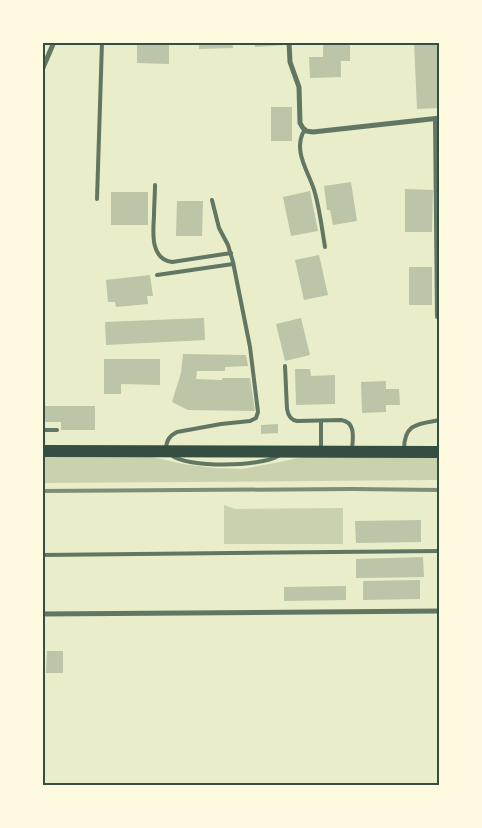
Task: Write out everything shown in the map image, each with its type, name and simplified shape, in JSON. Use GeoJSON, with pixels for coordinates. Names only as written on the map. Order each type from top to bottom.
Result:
{"type":"FeatureCollection","features":[{"type":"Feature","properties":{"kind":"main road"},"geometry":{"type":"LineString","coordinates":[[42,451],[440,452]]}},
{"type":"Feature","properties":{"kind":"street"},"geometry":{"type":"LineString","coordinates":[[42,70],[54,42]]}},
{"type":"Feature","properties":{"kind":"street"},"geometry":{"type":"LineString","coordinates":[[289,42],[290,62],[299,87],[299,119],[301,125],[308,131],[437,118]]}},
{"type":"Feature","properties":{"kind":"street"},"geometry":{"type":"LineString","coordinates":[[42,614],[440,611]]}},
{"type":"Feature","properties":{"kind":"lane"},"geometry":{"type":"LineString","coordinates":[[97,199],[102,42]]}},
{"type":"Feature","properties":{"kind":"lane"},"geometry":{"type":"LineString","coordinates":[[437,118],[437,317]]}},
{"type":"Feature","properties":{"kind":"lane"},"geometry":{"type":"LineString","coordinates":[[305,129],[301,138],[301,152],[304,167],[315,193],[325,247]]}},
{"type":"Feature","properties":{"kind":"lane"},"geometry":{"type":"LineString","coordinates":[[155,184],[153,240],[155,248],[162,258],[172,262],[230,253]]}},
{"type":"Feature","properties":{"kind":"lane"},"geometry":{"type":"LineString","coordinates":[[166,451],[168,439],[177,432],[221,424],[250,422],[258,414],[252,357],[233,264],[212,200]]}},
{"type":"Feature","properties":{"kind":"lane"},"geometry":{"type":"LineString","coordinates":[[157,275],[233,264]]}},
{"type":"Feature","properties":{"kind":"lane"},"geometry":{"type":"LineString","coordinates":[[285,366],[287,409],[291,419],[297,421],[343,420],[348,422],[353,433],[352,452]]}},
{"type":"Feature","properties":{"kind":"lane"},"geometry":{"type":"LineString","coordinates":[[404,452],[405,436],[410,429],[416,425],[440,420]]}},
{"type":"Feature","properties":{"kind":"lane"},"geometry":{"type":"LineString","coordinates":[[321,421],[321,452]]}},
{"type":"Feature","properties":{"kind":"lane"},"geometry":{"type":"LineString","coordinates":[[42,430],[57,430]]}},
{"type":"Feature","properties":{"kind":"lane"},"geometry":{"type":"LineString","coordinates":[[42,555],[440,551]]}},
{"type":"Feature","properties":{"kind":"green space"},"geometry":{"type":"Polygon","coordinates":[[[43,454],[148,456],[183,464],[242,469],[306,456],[439,457],[439,480],[43,483],[43,454]]]}},
{"type":"Feature","properties":{"kind":"green space"},"geometry":{"type":"Polygon","coordinates":[[[224,505],[235,509],[343,508],[343,544],[224,544],[224,505]]]}},
{"type":"Feature","properties":{"kind":"building"},"geometry":{"type":"Polygon","coordinates":[[[137,42],[169,42],[169,64],[137,63],[137,42]]]}},
{"type":"Feature","properties":{"kind":"building"},"geometry":{"type":"Polygon","coordinates":[[[199,42],[232,42],[233,48],[199,49],[199,42]]]}},
{"type":"Feature","properties":{"kind":"building"},"geometry":{"type":"Polygon","coordinates":[[[255,42],[284,42],[285,45],[255,47],[255,42]]]}},
{"type":"Feature","properties":{"kind":"building"},"geometry":{"type":"Polygon","coordinates":[[[350,42],[350,61],[341,61],[341,77],[310,78],[309,57],[323,57],[323,43],[350,42]]]}},
{"type":"Feature","properties":{"kind":"building"},"geometry":{"type":"Polygon","coordinates":[[[414,42],[438,42],[440,108],[417,109],[414,42]]]}},
{"type":"Feature","properties":{"kind":"building"},"geometry":{"type":"Polygon","coordinates":[[[271,107],[292,107],[292,141],[271,141],[271,107]]]}},
{"type":"Feature","properties":{"kind":"building"},"geometry":{"type":"Polygon","coordinates":[[[351,182],[357,221],[333,225],[330,210],[327,210],[324,186],[351,182]]]}},
{"type":"Feature","properties":{"kind":"building"},"geometry":{"type":"Polygon","coordinates":[[[405,189],[433,190],[432,232],[405,232],[405,189]]]}},
{"type":"Feature","properties":{"kind":"building"},"geometry":{"type":"Polygon","coordinates":[[[310,191],[318,231],[291,236],[283,197],[310,191]]]}},
{"type":"Feature","properties":{"kind":"building"},"geometry":{"type":"Polygon","coordinates":[[[111,192],[148,192],[148,225],[111,225],[111,192]]]}},
{"type":"Feature","properties":{"kind":"building"},"geometry":{"type":"Polygon","coordinates":[[[177,201],[203,201],[202,236],[176,236],[177,201]]]}},
{"type":"Feature","properties":{"kind":"building"},"geometry":{"type":"Polygon","coordinates":[[[319,255],[328,295],[304,300],[295,260],[319,255]]]}},
{"type":"Feature","properties":{"kind":"building"},"geometry":{"type":"Polygon","coordinates":[[[409,267],[432,267],[432,305],[409,305],[409,267]]]}},
{"type":"Feature","properties":{"kind":"building"},"geometry":{"type":"Polygon","coordinates":[[[150,275],[153,296],[147,296],[148,304],[116,307],[115,302],[108,302],[106,280],[150,275]]]}},
{"type":"Feature","properties":{"kind":"building"},"geometry":{"type":"Polygon","coordinates":[[[204,318],[205,340],[106,345],[105,322],[204,318]]]}},
{"type":"Feature","properties":{"kind":"building"},"geometry":{"type":"Polygon","coordinates":[[[301,318],[310,355],[285,361],[276,324],[301,318]]]}},
{"type":"Feature","properties":{"kind":"building"},"geometry":{"type":"Polygon","coordinates":[[[183,354],[246,355],[248,366],[225,367],[225,371],[197,371],[196,379],[250,378],[255,411],[188,410],[172,402],[181,373],[183,354]]]}},
{"type":"Feature","properties":{"kind":"building"},"geometry":{"type":"Polygon","coordinates":[[[104,359],[160,359],[160,385],[121,384],[121,394],[104,394],[104,359]]]}},
{"type":"Feature","properties":{"kind":"building"},"geometry":{"type":"Polygon","coordinates":[[[295,369],[310,369],[311,376],[335,375],[335,404],[296,405],[295,369]]]}},
{"type":"Feature","properties":{"kind":"building"},"geometry":{"type":"Polygon","coordinates":[[[386,381],[386,389],[399,389],[400,405],[386,405],[386,412],[362,413],[361,382],[386,381]]]}},
{"type":"Feature","properties":{"kind":"building"},"geometry":{"type":"Polygon","coordinates":[[[42,406],[95,406],[95,430],[61,430],[61,422],[42,422],[42,406]]]}},
{"type":"Feature","properties":{"kind":"building"},"geometry":{"type":"Polygon","coordinates":[[[278,424],[278,433],[261,434],[261,425],[278,424]]]}},
{"type":"Feature","properties":{"kind":"building"},"geometry":{"type":"Polygon","coordinates":[[[421,520],[421,542],[356,543],[355,521],[421,520]]]}},
{"type":"Feature","properties":{"kind":"building"},"geometry":{"type":"Polygon","coordinates":[[[423,557],[424,577],[356,578],[356,559],[423,557]]]}},
{"type":"Feature","properties":{"kind":"building"},"geometry":{"type":"Polygon","coordinates":[[[420,580],[420,599],[363,600],[363,581],[420,580]]]}},
{"type":"Feature","properties":{"kind":"building"},"geometry":{"type":"Polygon","coordinates":[[[346,586],[346,600],[284,601],[284,587],[346,586]]]}},
{"type":"Feature","properties":{"kind":"building"},"geometry":{"type":"Polygon","coordinates":[[[47,651],[63,651],[63,673],[46,673],[47,651]]]}},
{"type":"Feature","properties":{"kind":"railway"},"geometry":{"type":"LineString","coordinates":[[42,491],[440,490]]}}]}
